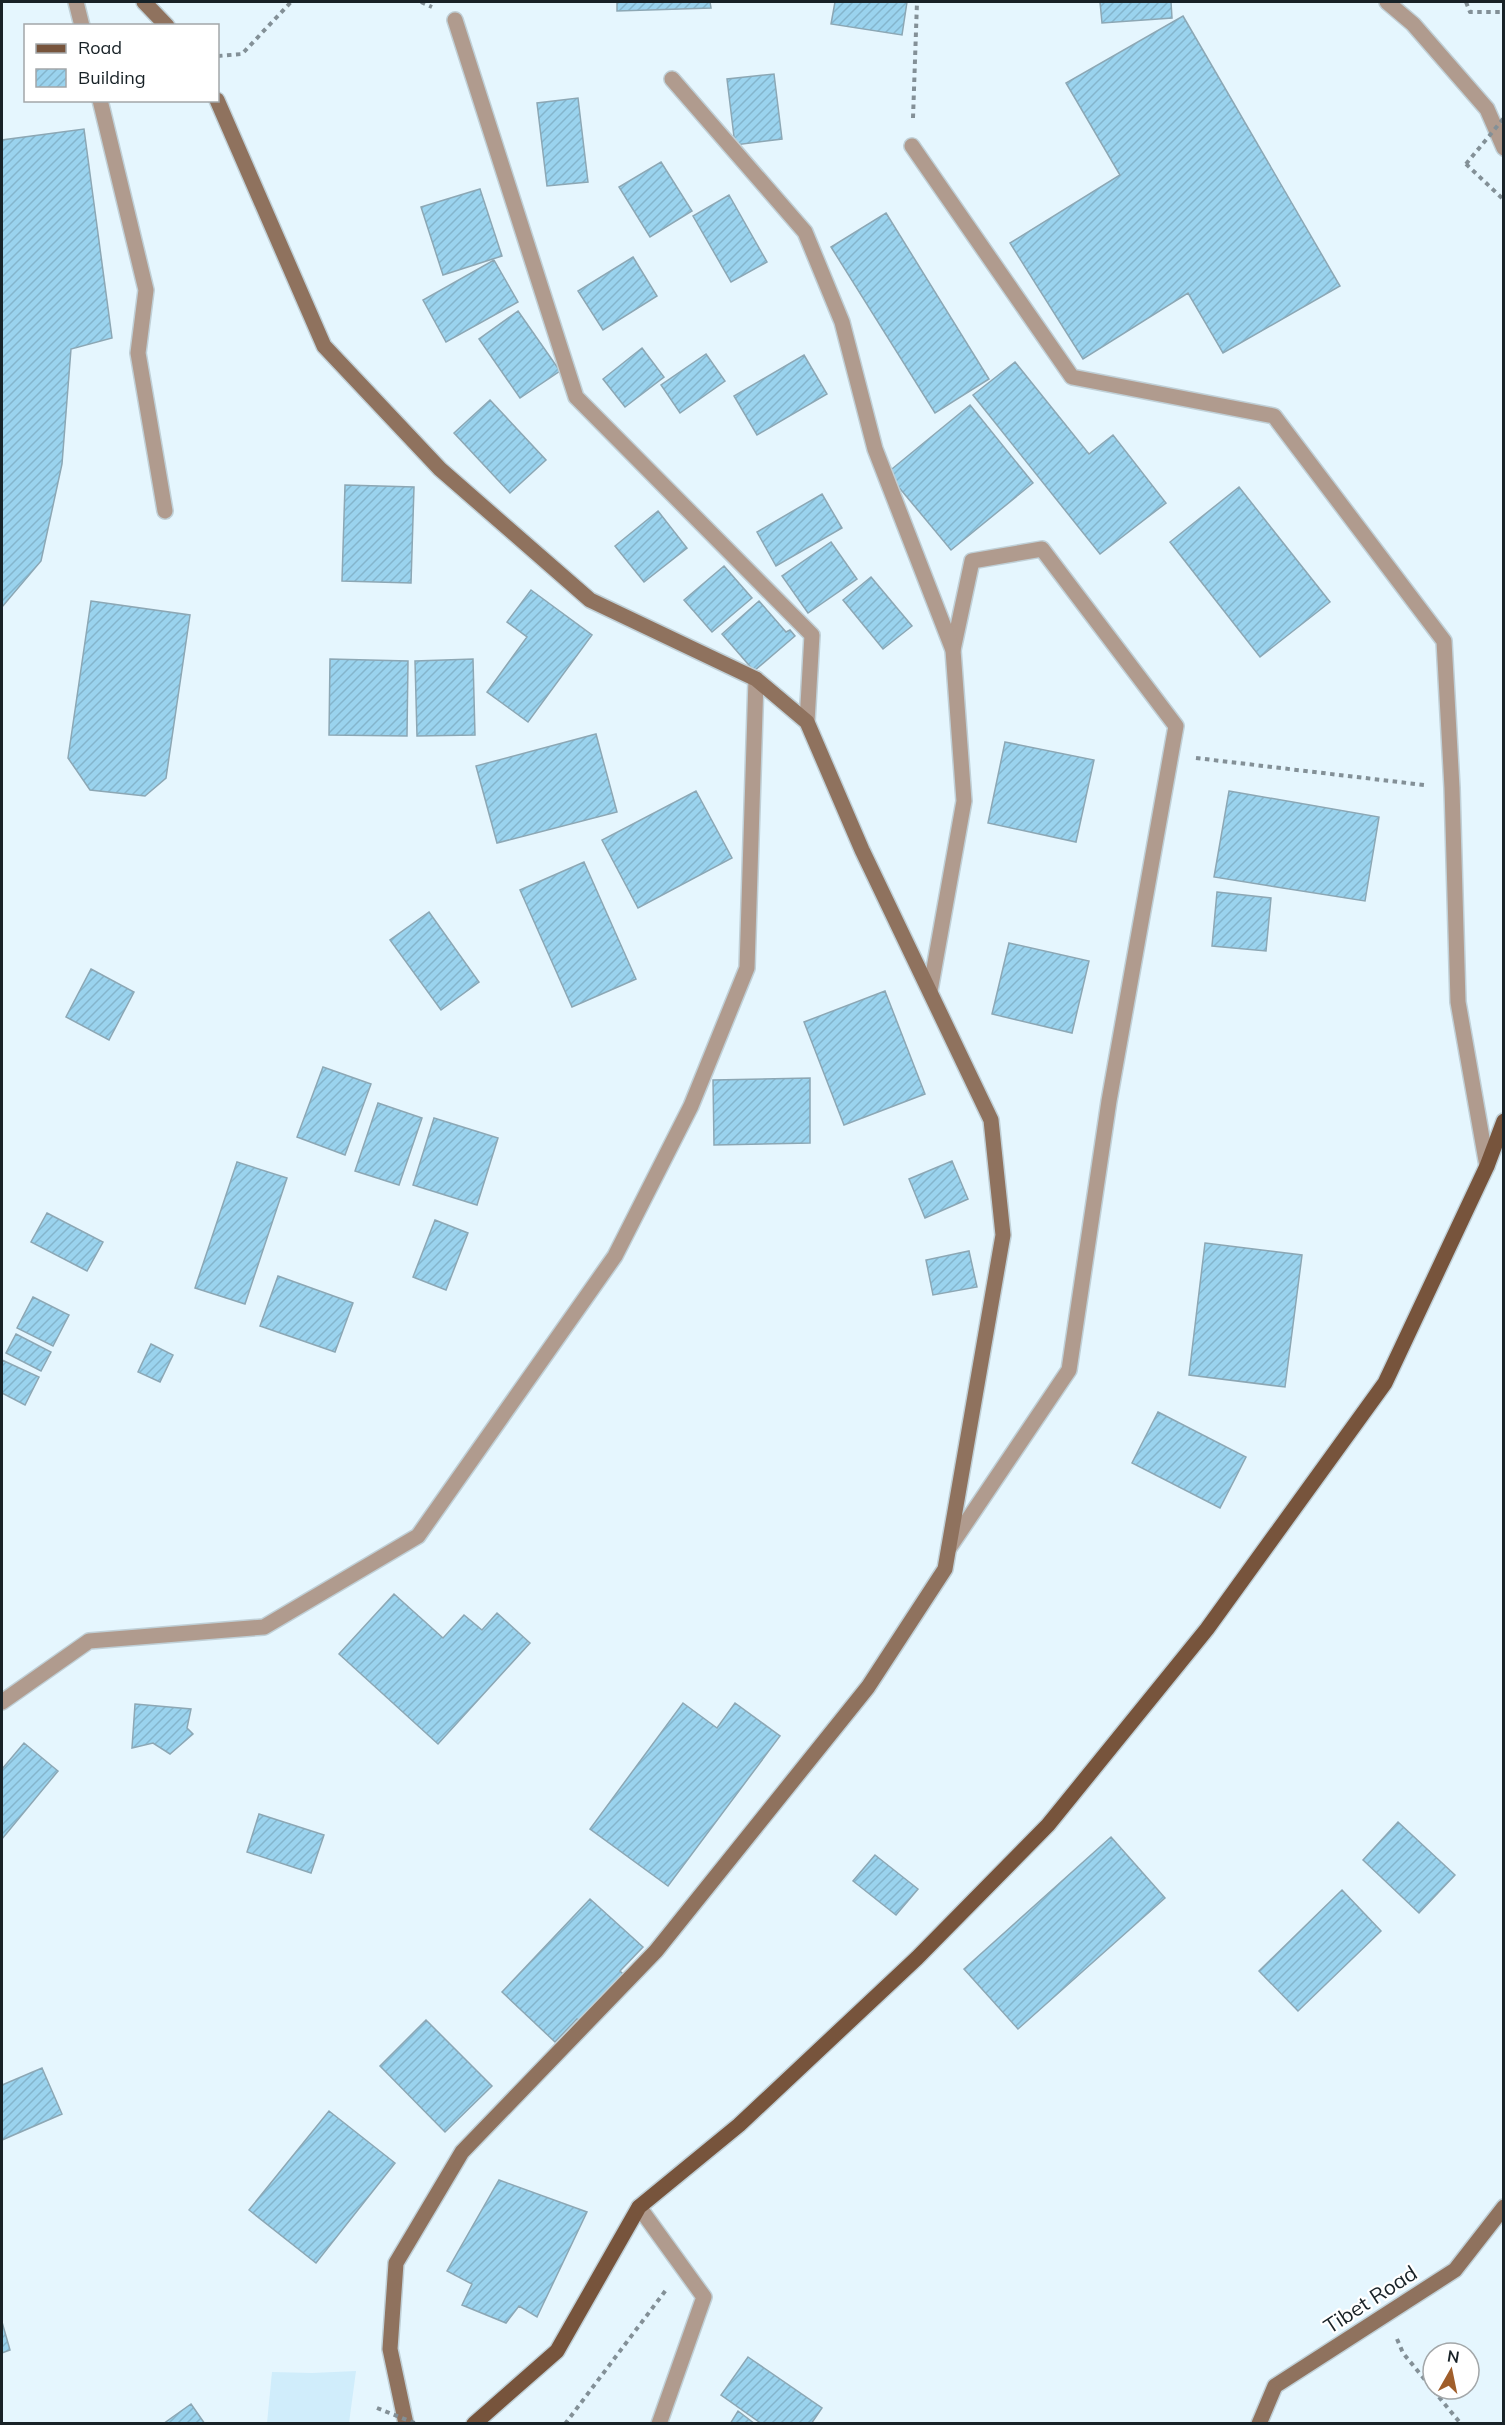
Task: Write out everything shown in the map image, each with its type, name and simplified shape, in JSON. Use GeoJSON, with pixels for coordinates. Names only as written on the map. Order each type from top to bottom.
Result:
{"type":"FeatureCollection","features":[{"type":"Feature","properties":{"kind":"main road"},"geometry":{"type":"LineString","coordinates":[[144,2],[166,24]]}},
{"type":"Feature","properties":{"kind":"main road"},"geometry":{"type":"LineString","coordinates":[[218,102],[324,346],[440,469],[590,600],[756,679],[807,722],[862,850],[992,1120],[1003,1235],[945,1569],[868,1686],[663,1942],[462,2152],[396,2263],[390,2349],[406,2424]]}},
{"type":"Feature","properties":{"kind":"main road"},"geometry":{"type":"LineString","coordinates":[[474,2424],[557,2351],[639,2207],[739,2125],[917,1958],[1048,1825],[1207,1629],[1385,1383],[1487,1166],[1503,1121]]}},
{"type":"Feature","properties":{"kind":"main road","name":"Tibet Road"},"geometry":{"type":"LineString","coordinates":[[1259,2424],[1275,2386],[1455,2270],[1503,2207]]}},
{"type":"Feature","properties":{"kind":"street"},"geometry":{"type":"LineString","coordinates":[[76,2],[82,24]]}},
{"type":"Feature","properties":{"kind":"street"},"geometry":{"type":"LineString","coordinates":[[1387,2],[1413,24],[1487,109],[1503,148]]}},
{"type":"Feature","properties":{"kind":"street"},"geometry":{"type":"LineString","coordinates":[[455,20],[576,397],[812,635],[807,722]]}},
{"type":"Feature","properties":{"kind":"street"},"geometry":{"type":"LineString","coordinates":[[672,79],[805,232],[842,322],[875,449],[953,650]]}},
{"type":"Feature","properties":{"kind":"street"},"geometry":{"type":"LineString","coordinates":[[100,102],[146,290],[138,353],[165,511]]}},
{"type":"Feature","properties":{"kind":"street"},"geometry":{"type":"LineString","coordinates":[[912,146],[1072,377],[1274,416],[1444,641],[1452,788],[1458,1002],[1487,1166]]}},
{"type":"Feature","properties":{"kind":"street"},"geometry":{"type":"LineString","coordinates":[[930,991],[964,801],[953,650],[972,561],[1042,549],[1176,726],[1109,1101],[1069,1370],[949,1548]]}},
{"type":"Feature","properties":{"kind":"street"},"geometry":{"type":"LineString","coordinates":[[2,1702],[89,1641],[264,1627],[418,1536],[615,1256],[691,1106],[747,968],[756,679]]}},
{"type":"Feature","properties":{"kind":"street"},"geometry":{"type":"LineString","coordinates":[[639,2207],[704,2297],[658,2424]]}},
{"type":"Feature","properties":{"kind":"path"},"geometry":{"type":"LineString","coordinates":[[219,56],[242,54],[291,2]]}},
{"type":"Feature","properties":{"kind":"path"},"geometry":{"type":"LineString","coordinates":[[912,146],[916,2]]}},
{"type":"Feature","properties":{"kind":"path"},"geometry":{"type":"LineString","coordinates":[[1466,2],[1470,12],[1503,12]]}},
{"type":"Feature","properties":{"kind":"path"},"geometry":{"type":"LineString","coordinates":[[1503,118],[1466,164],[1503,200]]}},
{"type":"Feature","properties":{"kind":"path"},"geometry":{"type":"LineString","coordinates":[[1171,755],[1452,788]]}},
{"type":"Feature","properties":{"kind":"path"},"geometry":{"type":"LineString","coordinates":[[565,2424],[683,2268]]}},
{"type":"Feature","properties":{"kind":"path"},"geometry":{"type":"LineString","coordinates":[[1385,2313],[1403,2353],[1461,2424]]}},
{"type":"Feature","properties":{"kind":"path"},"geometry":{"type":"LineString","coordinates":[[377,2408],[417,2424]]}},
{"type":"Feature","properties":{"kind":"shaded area"},"geometry":{"type":"Polygon","coordinates":[[[356,2371],[349,2423],[267,2423],[272,2372],[356,2371]]]}},
{"type":"Feature","properties":{"kind":"building"},"geometry":{"type":"Polygon","coordinates":[[[617,2],[710,2],[711,8],[617,11],[617,2]]]}},
{"type":"Feature","properties":{"kind":"building"},"geometry":{"type":"Polygon","coordinates":[[[835,2],[907,2],[902,35],[831,24],[835,2]]]}},
{"type":"Feature","properties":{"kind":"building"},"geometry":{"type":"Polygon","coordinates":[[[1100,2],[1171,2],[1172,18],[1102,23],[1100,2]]]}},
{"type":"Feature","properties":{"kind":"building"},"geometry":{"type":"Polygon","coordinates":[[[1183,16],[1340,286],[1223,353],[1188,293],[1083,359],[1010,243],[1120,175],[1066,83],[1183,16]]]}},
{"type":"Feature","properties":{"kind":"building"},"geometry":{"type":"Polygon","coordinates":[[[774,74],[782,139],[735,145],[727,79],[774,74]]]}},
{"type":"Feature","properties":{"kind":"building"},"geometry":{"type":"Polygon","coordinates":[[[578,98],[588,182],[547,186],[537,103],[578,98]]]}},
{"type":"Feature","properties":{"kind":"building"},"geometry":{"type":"Polygon","coordinates":[[[84,129],[112,338],[71,349],[62,464],[41,561],[2,607],[2,140],[84,129]]]}},
{"type":"Feature","properties":{"kind":"building"},"geometry":{"type":"Polygon","coordinates":[[[661,162],[692,211],[650,237],[619,187],[661,162]]]}},
{"type":"Feature","properties":{"kind":"building"},"geometry":{"type":"Polygon","coordinates":[[[480,189],[502,256],[443,275],[421,207],[480,189]]]}},
{"type":"Feature","properties":{"kind":"building"},"geometry":{"type":"Polygon","coordinates":[[[729,195],[767,262],[731,282],[693,216],[729,195]]]}},
{"type":"Feature","properties":{"kind":"building"},"geometry":{"type":"Polygon","coordinates":[[[886,213],[989,379],[935,413],[831,247],[886,213]]]}},
{"type":"Feature","properties":{"kind":"building"},"geometry":{"type":"Polygon","coordinates":[[[633,257],[657,296],[603,330],[578,291],[633,257]]]}},
{"type":"Feature","properties":{"kind":"building"},"geometry":{"type":"Polygon","coordinates":[[[494,260],[518,302],[446,342],[423,300],[494,260]]]}},
{"type":"Feature","properties":{"kind":"building"},"geometry":{"type":"Polygon","coordinates":[[[518,311],[560,371],[520,398],[479,339],[518,311]]]}},
{"type":"Feature","properties":{"kind":"building"},"geometry":{"type":"Polygon","coordinates":[[[642,348],[664,377],[625,407],[603,379],[642,348]]]}},
{"type":"Feature","properties":{"kind":"building"},"geometry":{"type":"Polygon","coordinates":[[[706,354],[725,381],[680,413],[661,385],[706,354]]]}},
{"type":"Feature","properties":{"kind":"building"},"geometry":{"type":"Polygon","coordinates":[[[804,355],[827,394],[757,435],[734,396],[804,355]]]}},
{"type":"Feature","properties":{"kind":"building"},"geometry":{"type":"Polygon","coordinates":[[[1015,362],[1089,454],[1113,435],[1166,503],[1100,554],[973,395],[1015,362]]]}},
{"type":"Feature","properties":{"kind":"building"},"geometry":{"type":"Polygon","coordinates":[[[490,400],[546,460],[510,493],[454,433],[490,400]]]}},
{"type":"Feature","properties":{"kind":"building"},"geometry":{"type":"Polygon","coordinates":[[[970,405],[1033,483],[951,550],[887,473],[970,405]]]}},
{"type":"Feature","properties":{"kind":"building"},"geometry":{"type":"Polygon","coordinates":[[[345,485],[414,487],[411,583],[342,581],[345,485]]]}},
{"type":"Feature","properties":{"kind":"building"},"geometry":{"type":"Polygon","coordinates":[[[1239,487],[1330,602],[1260,657],[1170,542],[1239,487]]]}},
{"type":"Feature","properties":{"kind":"building"},"geometry":{"type":"Polygon","coordinates":[[[822,494],[842,528],[776,566],[757,532],[822,494]]]}},
{"type":"Feature","properties":{"kind":"building"},"geometry":{"type":"Polygon","coordinates":[[[658,511],[687,548],[644,582],[615,546],[658,511]]]}},
{"type":"Feature","properties":{"kind":"building"},"geometry":{"type":"Polygon","coordinates":[[[831,542],[857,579],[808,613],[782,576],[831,542]]]}},
{"type":"Feature","properties":{"kind":"building"},"geometry":{"type":"Polygon","coordinates":[[[724,566],[752,598],[712,632],[684,600],[724,566]]]}},
{"type":"Feature","properties":{"kind":"building"},"geometry":{"type":"Polygon","coordinates":[[[871,577],[912,626],[883,649],[843,600],[871,577]]]}},
{"type":"Feature","properties":{"kind":"building"},"geometry":{"type":"Polygon","coordinates":[[[531,590],[592,635],[528,722],[487,692],[527,637],[507,622],[531,590]]]}},
{"type":"Feature","properties":{"kind":"building"},"geometry":{"type":"Polygon","coordinates":[[[91,601],[190,615],[166,778],[145,796],[90,790],[68,758],[91,601]]]}},
{"type":"Feature","properties":{"kind":"building"},"geometry":{"type":"Polygon","coordinates":[[[759,601],[786,632],[790,630],[795,636],[754,671],[722,634],[759,601]]]}},
{"type":"Feature","properties":{"kind":"building"},"geometry":{"type":"Polygon","coordinates":[[[330,659],[408,661],[407,736],[329,735],[330,659]]]}},
{"type":"Feature","properties":{"kind":"building"},"geometry":{"type":"Polygon","coordinates":[[[473,659],[475,735],[417,736],[415,661],[473,659]]]}},
{"type":"Feature","properties":{"kind":"building"},"geometry":{"type":"Polygon","coordinates":[[[596,734],[617,812],[497,843],[476,766],[596,734]]]}},
{"type":"Feature","properties":{"kind":"building"},"geometry":{"type":"Polygon","coordinates":[[[1005,742],[1094,760],[1076,842],[988,823],[1005,742]]]}},
{"type":"Feature","properties":{"kind":"building"},"geometry":{"type":"Polygon","coordinates":[[[696,791],[732,858],[638,908],[602,840],[696,791]]]}},
{"type":"Feature","properties":{"kind":"building"},"geometry":{"type":"Polygon","coordinates":[[[1229,791],[1379,817],[1365,901],[1214,877],[1229,791]]]}},
{"type":"Feature","properties":{"kind":"building"},"geometry":{"type":"Polygon","coordinates":[[[584,862],[636,979],[572,1007],[520,890],[584,862]]]}},
{"type":"Feature","properties":{"kind":"building"},"geometry":{"type":"Polygon","coordinates":[[[1217,892],[1271,898],[1266,951],[1212,946],[1217,892]]]}},
{"type":"Feature","properties":{"kind":"building"},"geometry":{"type":"Polygon","coordinates":[[[429,912],[479,982],[441,1010],[390,940],[429,912]]]}},
{"type":"Feature","properties":{"kind":"building"},"geometry":{"type":"Polygon","coordinates":[[[1009,943],[1089,961],[1072,1033],[992,1014],[1009,943]]]}},
{"type":"Feature","properties":{"kind":"building"},"geometry":{"type":"Polygon","coordinates":[[[91,969],[134,992],[109,1040],[66,1017],[91,969]]]}},
{"type":"Feature","properties":{"kind":"building"},"geometry":{"type":"Polygon","coordinates":[[[885,991],[925,1094],[844,1125],[804,1022],[885,991]]]}},
{"type":"Feature","properties":{"kind":"building"},"geometry":{"type":"Polygon","coordinates":[[[323,1067],[371,1084],[345,1155],[297,1137],[323,1067]]]}},
{"type":"Feature","properties":{"kind":"building"},"geometry":{"type":"Polygon","coordinates":[[[810,1078],[810,1143],[714,1145],[713,1080],[810,1078]]]}},
{"type":"Feature","properties":{"kind":"building"},"geometry":{"type":"Polygon","coordinates":[[[378,1103],[422,1118],[399,1185],[355,1171],[378,1103]]]}},
{"type":"Feature","properties":{"kind":"building"},"geometry":{"type":"Polygon","coordinates":[[[434,1118],[498,1138],[477,1205],[413,1185],[434,1118]]]}},
{"type":"Feature","properties":{"kind":"building"},"geometry":{"type":"Polygon","coordinates":[[[952,1161],[968,1199],[925,1218],[909,1179],[952,1161]]]}},
{"type":"Feature","properties":{"kind":"building"},"geometry":{"type":"Polygon","coordinates":[[[237,1162],[287,1178],[245,1304],[195,1288],[237,1162]]]}},
{"type":"Feature","properties":{"kind":"building"},"geometry":{"type":"Polygon","coordinates":[[[47,1213],[103,1242],[87,1271],[31,1242],[47,1213]]]}},
{"type":"Feature","properties":{"kind":"building"},"geometry":{"type":"Polygon","coordinates":[[[435,1220],[468,1233],[446,1290],[413,1277],[435,1220]]]}},
{"type":"Feature","properties":{"kind":"building"},"geometry":{"type":"Polygon","coordinates":[[[1205,1243],[1302,1255],[1285,1387],[1189,1375],[1205,1243]]]}},
{"type":"Feature","properties":{"kind":"building"},"geometry":{"type":"Polygon","coordinates":[[[969,1251],[977,1287],[933,1295],[926,1260],[969,1251]]]}},
{"type":"Feature","properties":{"kind":"building"},"geometry":{"type":"Polygon","coordinates":[[[278,1276],[353,1303],[335,1352],[260,1326],[278,1276]]]}},
{"type":"Feature","properties":{"kind":"building"},"geometry":{"type":"Polygon","coordinates":[[[33,1297],[69,1315],[53,1346],[17,1328],[33,1297]]]}},
{"type":"Feature","properties":{"kind":"building"},"geometry":{"type":"Polygon","coordinates":[[[16,1334],[51,1352],[41,1371],[6,1353],[16,1334]]]}},
{"type":"Feature","properties":{"kind":"building"},"geometry":{"type":"Polygon","coordinates":[[[151,1344],[173,1355],[160,1382],[138,1372],[151,1344]]]}},
{"type":"Feature","properties":{"kind":"building"},"geometry":{"type":"Polygon","coordinates":[[[2,1360],[39,1377],[25,1405],[2,1393],[2,1360]]]}},
{"type":"Feature","properties":{"kind":"building"},"geometry":{"type":"Polygon","coordinates":[[[1158,1412],[1246,1457],[1220,1508],[1132,1463],[1158,1412]]]}},
{"type":"Feature","properties":{"kind":"building"},"geometry":{"type":"Polygon","coordinates":[[[394,1594],[443,1638],[464,1615],[482,1630],[497,1613],[530,1643],[438,1744],[339,1654],[394,1594]]]}},
{"type":"Feature","properties":{"kind":"building"},"geometry":{"type":"Polygon","coordinates":[[[683,1703],[717,1728],[735,1703],[780,1736],[668,1886],[590,1829],[683,1703]]]}},
{"type":"Feature","properties":{"kind":"building"},"geometry":{"type":"Polygon","coordinates":[[[135,1704],[191,1709],[187,1728],[193,1734],[170,1754],[153,1743],[132,1748],[135,1704]]]}},
{"type":"Feature","properties":{"kind":"building"},"geometry":{"type":"Polygon","coordinates":[[[24,1743],[58,1771],[2,1839],[2,1769],[24,1743]]]}},
{"type":"Feature","properties":{"kind":"building"},"geometry":{"type":"Polygon","coordinates":[[[259,1814],[324,1835],[311,1873],[247,1852],[259,1814]]]}},
{"type":"Feature","properties":{"kind":"building"},"geometry":{"type":"Polygon","coordinates":[[[1398,1822],[1455,1875],[1419,1913],[1363,1860],[1398,1822]]]}},
{"type":"Feature","properties":{"kind":"building"},"geometry":{"type":"Polygon","coordinates":[[[1111,1837],[1165,1898],[1018,2029],[964,1969],[1111,1837]]]}},
{"type":"Feature","properties":{"kind":"building"},"geometry":{"type":"Polygon","coordinates":[[[875,1855],[918,1889],[896,1915],[853,1881],[875,1855]]]}},
{"type":"Feature","properties":{"kind":"building"},"geometry":{"type":"Polygon","coordinates":[[[1342,1890],[1381,1931],[1298,2011],[1259,1971],[1342,1890]]]}},
{"type":"Feature","properties":{"kind":"building"},"geometry":{"type":"Polygon","coordinates":[[[590,1899],[643,1947],[620,1971],[624,1975],[580,2021],[577,2019],[555,2042],[502,1992],[590,1899]]]}},
{"type":"Feature","properties":{"kind":"building"},"geometry":{"type":"Polygon","coordinates":[[[426,2020],[492,2086],[445,2132],[380,2066],[426,2020]]]}},
{"type":"Feature","properties":{"kind":"building"},"geometry":{"type":"Polygon","coordinates":[[[42,2068],[62,2114],[2,2140],[2,2085],[42,2068]]]}},
{"type":"Feature","properties":{"kind":"building"},"geometry":{"type":"Polygon","coordinates":[[[329,2111],[395,2163],[316,2263],[249,2210],[329,2111]]]}},
{"type":"Feature","properties":{"kind":"building"},"geometry":{"type":"Polygon","coordinates":[[[499,2180],[587,2212],[537,2317],[519,2306],[506,2323],[462,2305],[472,2284],[447,2271],[499,2180]]]}},
{"type":"Feature","properties":{"kind":"building"},"geometry":{"type":"Polygon","coordinates":[[[2,2322],[10,2350],[2,2353],[2,2322]]]}},
{"type":"Feature","properties":{"kind":"building"},"geometry":{"type":"Polygon","coordinates":[[[748,2357],[822,2408],[811,2424],[762,2424],[721,2395],[748,2357]]]}},
{"type":"Feature","properties":{"kind":"building"},"geometry":{"type":"Polygon","coordinates":[[[191,2404],[205,2424],[163,2424],[191,2404]]]}},
{"type":"Feature","properties":{"kind":"building"},"geometry":{"type":"Polygon","coordinates":[[[738,2411],[755,2424],[730,2424],[738,2411]]]}}]}
